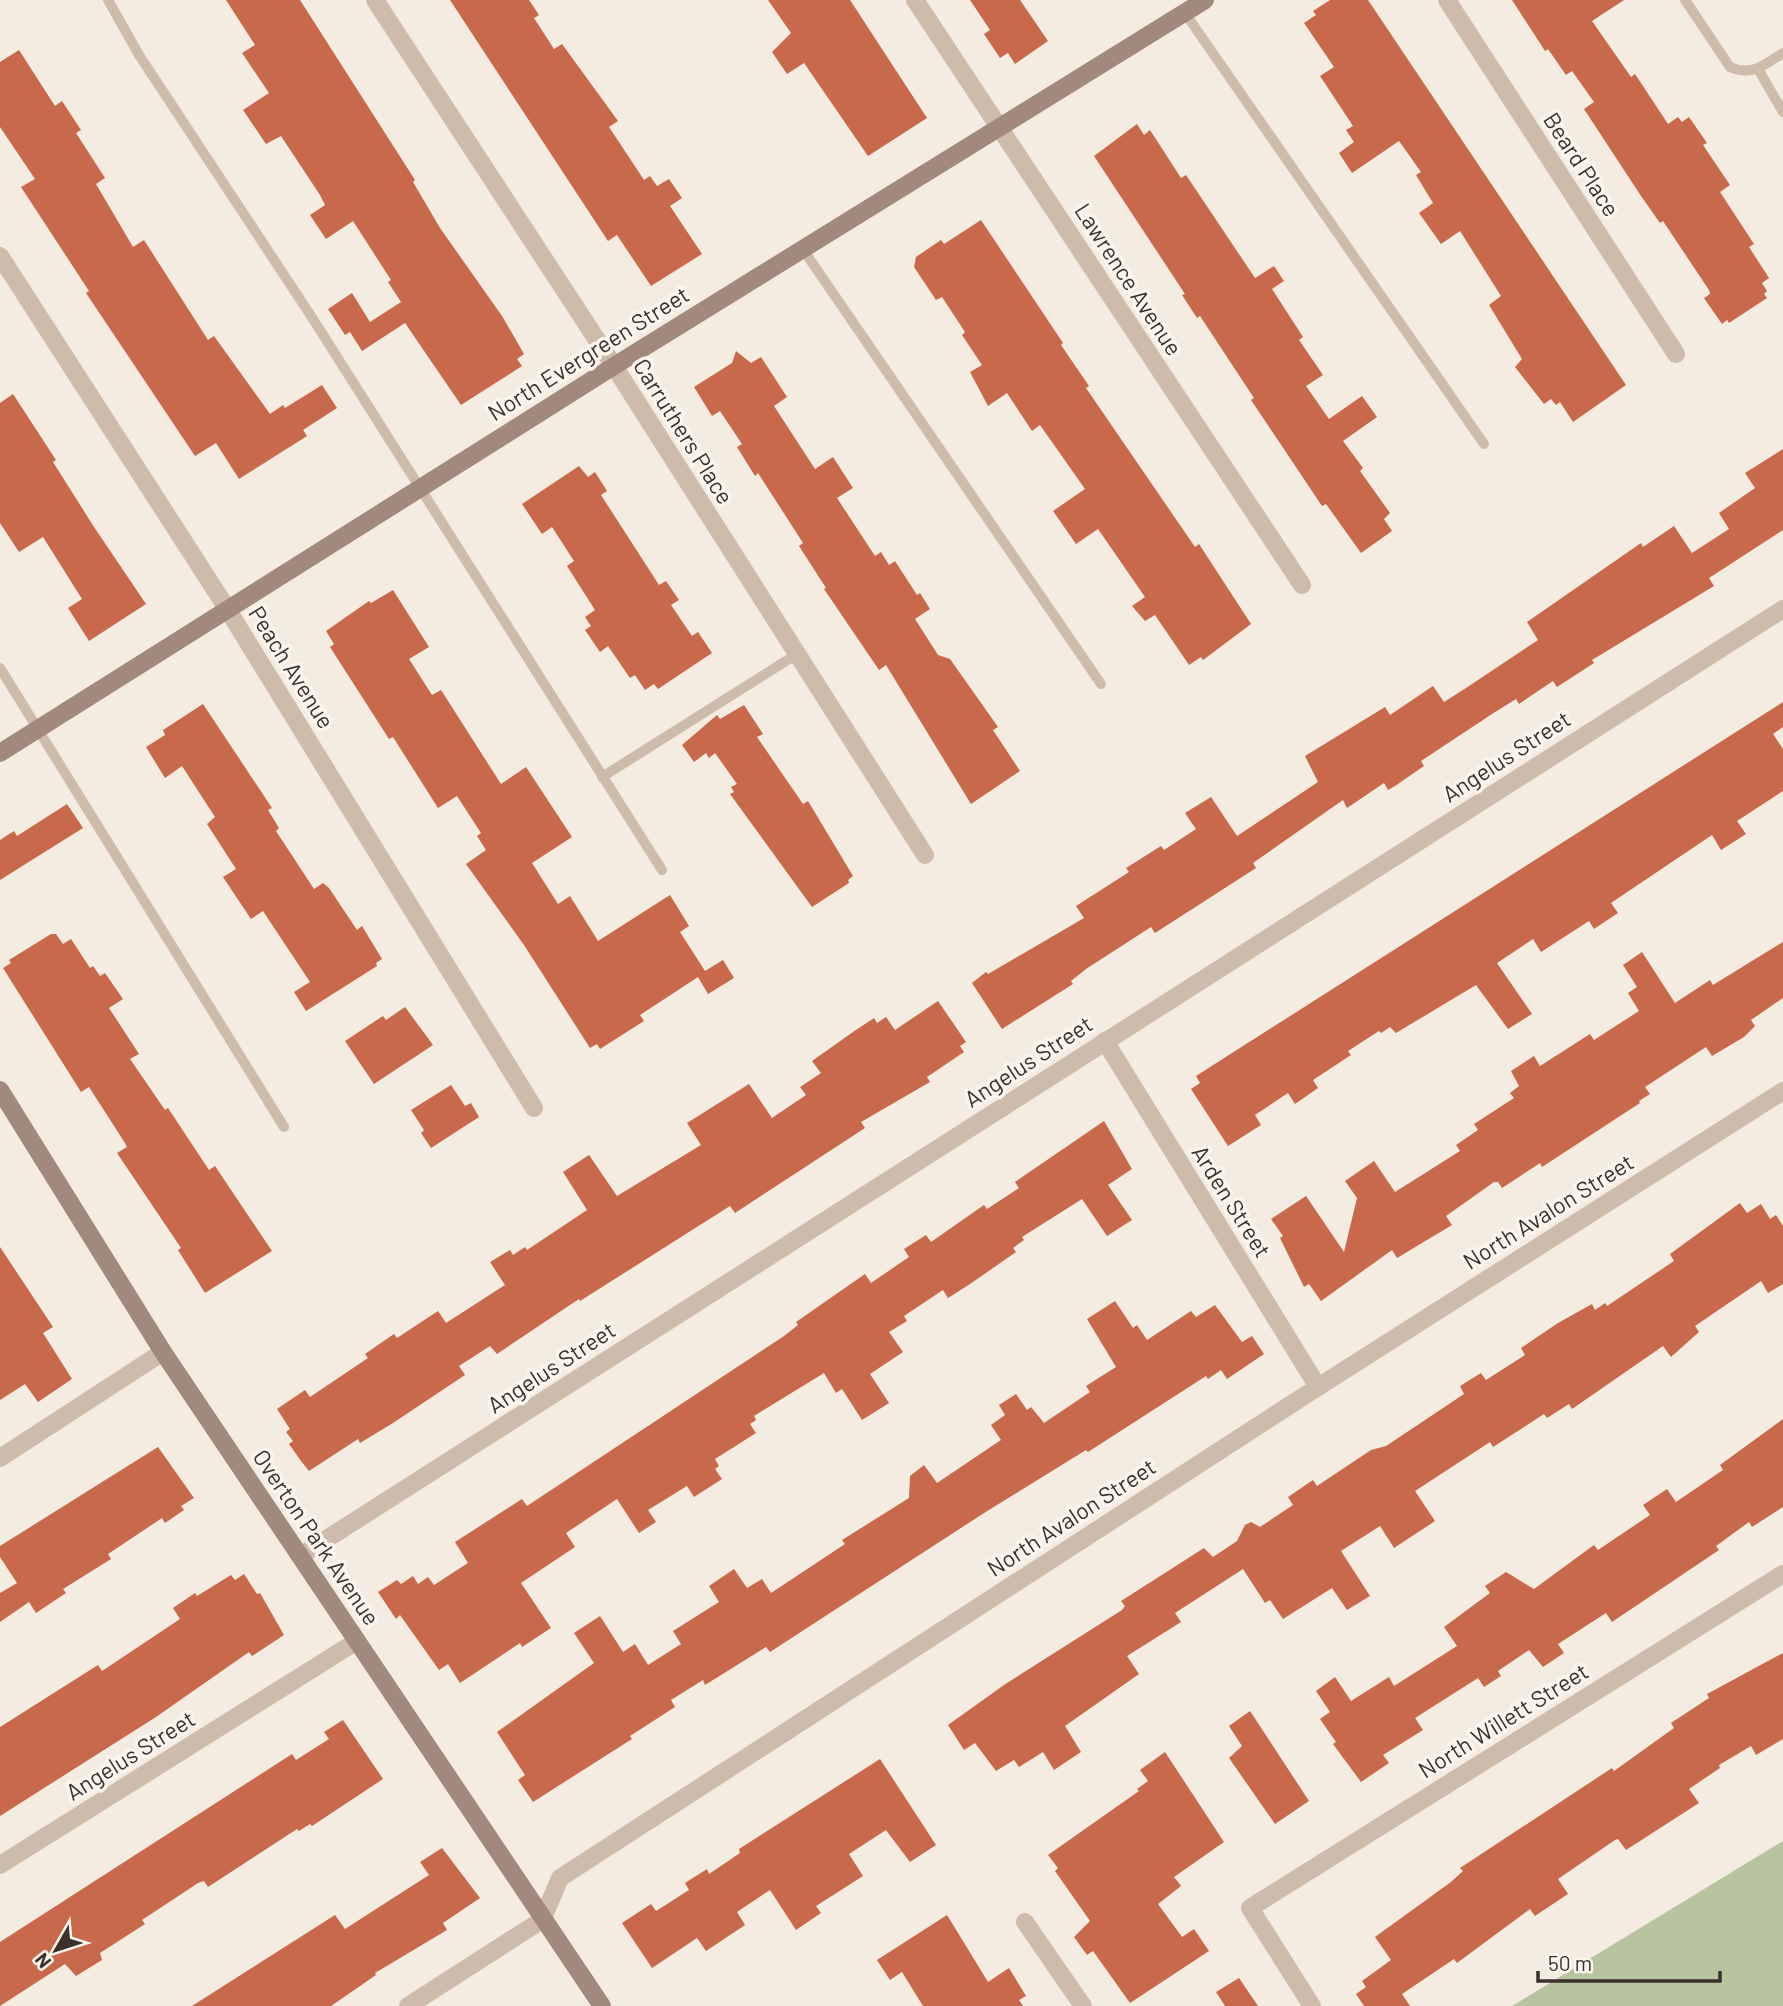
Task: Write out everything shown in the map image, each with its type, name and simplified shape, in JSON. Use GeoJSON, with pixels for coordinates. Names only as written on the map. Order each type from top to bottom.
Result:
{"type":"FeatureCollection","features":[{"type":"Feature","properties":{"kind":"street","name":"Carruthers Place"},"geometry":{"type":"LineString","coordinates":[[375,0],[614,366],[925,855]]}},
{"type":"Feature","properties":{"kind":"street","name":"Lawrence Avenue"},"geometry":{"type":"LineString","coordinates":[[915,0],[1302,586]]}},
{"type":"Feature","properties":{"kind":"street","name":"North Evergreen Street"},"geometry":{"type":"LineString","coordinates":[[0,753],[802,248],[1205,0]]}},
{"type":"Feature","properties":{"kind":"street","name":"Beard Place"},"geometry":{"type":"LineString","coordinates":[[1447,0],[1676,354]]}},
{"type":"Feature","properties":{"kind":"street","name":"Peach Avenue"},"geometry":{"type":"LineString","coordinates":[[0,256],[228,610],[534,1108]]}},
{"type":"Feature","properties":{"kind":"street","name":"Angelus Street"},"geometry":{"type":"LineString","coordinates":[[300,1556],[1783,609]]}},
{"type":"Feature","properties":{"kind":"street","name":"Arden Street"},"geometry":{"type":"LineString","coordinates":[[1105,1041],[1318,1387]]}},
{"type":"Feature","properties":{"kind":"street","name":"Overton Park Avenue"},"geometry":{"type":"LineString","coordinates":[[0,1090],[163,1352],[602,2006]]}},
{"type":"Feature","properties":{"kind":"street","name":"North Avalon Street"},"geometry":{"type":"LineString","coordinates":[[542,1920],[560,1878],[1318,1387],[1783,1091]]}},
{"type":"Feature","properties":{"kind":"street"},"geometry":{"type":"LineString","coordinates":[[0,1458],[163,1352]]}},
{"type":"Feature","properties":{"kind":"street","name":"North Willett Street"},"geometry":{"type":"LineString","coordinates":[[1312,2006],[1250,1908],[1783,1574]]}},
{"type":"Feature","properties":{"kind":"street","name":"Angelus Street"},"geometry":{"type":"LineString","coordinates":[[0,1865],[357,1641]]}},
{"type":"Feature","properties":{"kind":"street"},"geometry":{"type":"LineString","coordinates":[[408,2006],[542,1920]]}},
{"type":"Feature","properties":{"kind":"street"},"geometry":{"type":"LineString","coordinates":[[1025,1922],[1083,2006]]}},
{"type":"Feature","properties":{"kind":"lane"},"geometry":{"type":"LineString","coordinates":[[107,0],[139,55],[254,228],[418,490],[662,870]]}},
{"type":"Feature","properties":{"kind":"lane"},"geometry":{"type":"LineString","coordinates":[[1685,0],[1730,67],[1740,71],[1758,69],[1780,55],[1783,68]]}},
{"type":"Feature","properties":{"kind":"lane"},"geometry":{"type":"LineString","coordinates":[[1185,13],[1485,444]]}},
{"type":"Feature","properties":{"kind":"lane"},"geometry":{"type":"LineString","coordinates":[[1758,69],[1783,112]]}},
{"type":"Feature","properties":{"kind":"lane"},"geometry":{"type":"LineString","coordinates":[[802,248],[1101,684]]}},
{"type":"Feature","properties":{"kind":"lane"},"geometry":{"type":"LineString","coordinates":[[601,776],[797,654]]}},
{"type":"Feature","properties":{"kind":"lane"},"geometry":{"type":"LineString","coordinates":[[0,668],[284,1127]]}},
{"type":"Feature","properties":{"kind":"green space"},"geometry":{"type":"Polygon","coordinates":[[[1783,1841],[1783,2006],[1512,2006],[1783,1841]]]}},
{"type":"Feature","properties":{"kind":"building"},"geometry":{"type":"Polygon","coordinates":[[[226,0],[300,0],[415,180],[413,182],[440,228],[502,316],[524,354],[517,359],[522,366],[461,405],[405,323],[362,351],[350,332],[345,335],[328,309],[352,293],[370,322],[401,302],[388,282],[391,280],[353,221],[326,239],[310,215],[325,205],[320,195],[281,136],[266,144],[243,110],[269,93],[242,53],[255,45],[226,0]]]}},
{"type":"Feature","properties":{"kind":"building"},"geometry":{"type":"Polygon","coordinates":[[[450,0],[529,0],[539,15],[534,18],[554,49],[562,44],[618,121],[609,127],[644,180],[650,176],[657,186],[669,179],[682,198],[670,206],[702,254],[651,286],[617,235],[608,241],[450,0]]]}},
{"type":"Feature","properties":{"kind":"building"},"geometry":{"type":"Polygon","coordinates":[[[768,0],[850,0],[927,118],[868,156],[804,63],[787,74],[772,52],[791,33],[768,0]]]}},
{"type":"Feature","properties":{"kind":"building"},"geometry":{"type":"Polygon","coordinates":[[[970,0],[1020,0],[1048,41],[1015,64],[1008,53],[1000,58],[984,34],[990,30],[970,0]]]}},
{"type":"Feature","properties":{"kind":"building"},"geometry":{"type":"Polygon","coordinates":[[[1330,0],[1368,0],[1626,385],[1573,422],[1560,402],[1556,405],[1551,399],[1544,404],[1515,367],[1522,359],[1489,305],[1501,296],[1460,231],[1441,244],[1419,213],[1433,203],[1416,175],[1421,172],[1399,141],[1352,173],[1339,153],[1354,142],[1346,130],[1353,126],[1320,76],[1334,67],[1304,23],[1316,15],[1313,11],[1330,0]]]}},
{"type":"Feature","properties":{"kind":"building"},"geometry":{"type":"Polygon","coordinates":[[[1512,0],[1624,0],[1592,21],[1631,77],[1635,74],[1668,124],[1678,117],[1682,122],[1689,117],[1707,143],[1703,145],[1730,185],[1720,192],[1754,244],[1749,247],[1769,278],[1762,283],[1767,291],[1764,294],[1767,298],[1729,323],[1727,320],[1722,324],[1704,298],[1710,294],[1709,290],[1663,221],[1660,223],[1641,196],[1584,109],[1594,102],[1572,71],[1566,75],[1548,49],[1545,51],[1512,0]]]}},
{"type":"Feature","properties":{"kind":"building"},"geometry":{"type":"Polygon","coordinates":[[[19,50],[55,106],[62,101],[81,130],[76,133],[105,178],[96,184],[133,247],[144,240],[208,340],[214,336],[270,414],[322,385],[337,408],[303,430],[307,436],[239,479],[216,443],[195,456],[86,293],[89,291],[21,187],[35,179],[0,127],[0,62],[19,50]]]}},
{"type":"Feature","properties":{"kind":"building"},"geometry":{"type":"Polygon","coordinates":[[[1137,124],[1144,135],[1150,130],[1181,178],[1186,175],[1255,278],[1274,266],[1284,281],[1272,289],[1303,337],[1299,340],[1323,375],[1306,386],[1329,419],[1362,396],[1377,417],[1343,441],[1363,468],[1360,471],[1390,513],[1384,519],[1392,531],[1361,553],[1326,504],[1322,506],[1251,400],[1254,398],[1200,316],[1197,318],[1182,295],[1185,294],[1094,156],[1137,124]]]}},
{"type":"Feature","properties":{"kind":"building"},"geometry":{"type":"Polygon","coordinates":[[[981,220],[1063,343],[1061,345],[1089,386],[1086,388],[1195,547],[1199,544],[1251,624],[1203,660],[1201,657],[1189,665],[1155,615],[1145,621],[1132,606],[1145,597],[1098,529],[1076,544],[1053,511],[1085,489],[1040,425],[1032,431],[1007,393],[988,406],[970,372],[982,365],[962,335],[965,332],[942,297],[936,300],[914,267],[916,257],[941,240],[944,244],[981,220]]]}},
{"type":"Feature","properties":{"kind":"building"},"geometry":{"type":"Polygon","coordinates":[[[736,351],[751,363],[761,357],[787,397],[774,406],[815,469],[833,457],[853,488],[837,498],[875,556],[881,552],[889,565],[895,561],[917,595],[920,593],[930,609],[915,619],[938,655],[950,659],[998,727],[993,730],[1020,771],[971,804],[886,665],[879,670],[824,589],[826,588],[799,546],[803,543],[758,473],[755,476],[737,447],[742,444],[720,411],[712,416],[694,387],[732,363],[736,351]]]}},
{"type":"Feature","properties":{"kind":"building"},"geometry":{"type":"Polygon","coordinates":[[[13,394],[56,460],[53,462],[94,527],[146,604],[89,641],[68,608],[82,599],[43,537],[19,552],[0,523],[0,403],[13,394]]]}},
{"type":"Feature","properties":{"kind":"building"},"geometry":{"type":"Polygon","coordinates":[[[1783,449],[1783,530],[1709,578],[1714,586],[1592,660],[1594,663],[1557,687],[1553,681],[1519,704],[1516,699],[1495,712],[1421,761],[1424,766],[1395,786],[1388,790],[1384,783],[1347,808],[1343,800],[1253,863],[1256,868],[1155,933],[1151,927],[1086,969],[1071,981],[1073,984],[1002,1029],[972,983],[986,972],[988,974],[1084,918],[1076,906],[1129,872],[1126,868],[1161,846],[1164,850],[1196,829],[1185,813],[1211,797],[1237,836],[1318,782],[1305,756],[1385,707],[1390,715],[1433,686],[1444,702],[1538,640],[1527,622],[1641,543],[1643,547],[1674,526],[1692,553],[1729,529],[1719,513],[1755,488],[1745,473],[1783,449]]]}},
{"type":"Feature","properties":{"kind":"building"},"geometry":{"type":"Polygon","coordinates":[[[579,466],[588,477],[595,472],[607,491],[601,495],[659,585],[666,581],[679,600],[671,605],[692,636],[698,632],[712,653],[658,689],[654,684],[645,690],[635,675],[630,678],[608,646],[600,652],[585,630],[591,626],[585,617],[595,610],[567,566],[574,561],[552,527],[542,534],[522,504],[579,466]]]}},
{"type":"Feature","properties":{"kind":"building"},"geometry":{"type":"Polygon","coordinates":[[[393,590],[429,647],[409,659],[432,695],[441,690],[501,784],[526,767],[572,837],[532,863],[558,904],[570,896],[598,941],[670,895],[689,926],[680,932],[705,971],[723,960],[734,978],[708,994],[698,977],[640,1015],[644,1021],[600,1049],[597,1044],[590,1048],[524,945],[466,864],[486,850],[477,836],[481,833],[457,796],[438,808],[393,737],[389,739],[330,647],[334,644],[326,631],[369,601],[371,603],[393,590]]]}},
{"type":"Feature","properties":{"kind":"building"},"geometry":{"type":"Polygon","coordinates":[[[1783,702],[1783,727],[1773,734],[1783,749],[1783,791],[1737,821],[1746,834],[1721,850],[1712,835],[1611,903],[1618,913],[1594,929],[1589,921],[1541,952],[1533,939],[1497,963],[1532,1014],[1508,1029],[1476,985],[1396,1033],[1390,1027],[1381,1033],[1379,1031],[1348,1051],[1351,1055],[1313,1080],[1318,1088],[1295,1104],[1288,1093],[1255,1115],[1261,1125],[1228,1146],[1191,1089],[1200,1083],[1196,1076],[1783,702]]]}},
{"type":"Feature","properties":{"kind":"building"},"geometry":{"type":"Polygon","coordinates":[[[203,704],[272,808],[268,810],[279,828],[276,831],[314,889],[323,883],[329,888],[357,930],[362,926],[382,959],[376,963],[377,966],[306,1011],[294,992],[310,982],[263,911],[251,919],[223,877],[236,869],[207,824],[215,817],[182,766],[165,778],[146,747],[165,735],[163,730],[203,704]]]}},
{"type":"Feature","properties":{"kind":"building"},"geometry":{"type":"Polygon","coordinates":[[[744,705],[763,734],[757,737],[803,804],[808,801],[853,876],[848,880],[849,883],[812,907],[730,794],[734,792],[731,787],[737,784],[715,753],[709,758],[706,753],[694,762],[682,745],[717,715],[720,719],[744,705]]]}},
{"type":"Feature","properties":{"kind":"building"},"geometry":{"type":"Polygon","coordinates":[[[67,804],[83,828],[0,880],[0,840],[14,831],[17,836],[67,804]]]}},
{"type":"Feature","properties":{"kind":"building"},"geometry":{"type":"Polygon","coordinates":[[[51,934],[56,934],[63,944],[71,939],[90,968],[93,966],[100,976],[105,973],[123,999],[109,1008],[139,1054],[130,1059],[165,1110],[168,1108],[209,1170],[215,1166],[272,1251],[205,1293],[178,1250],[181,1248],[117,1153],[127,1147],[125,1143],[89,1087],[81,1092],[3,968],[11,963],[9,960],[51,934]]]}},
{"type":"Feature","properties":{"kind":"building"},"geometry":{"type":"Polygon","coordinates":[[[1783,942],[1783,998],[1751,1020],[1755,1026],[1744,1037],[1712,1056],[1706,1047],[1645,1087],[1650,1094],[1639,1101],[1640,1103],[1542,1167],[1540,1163],[1502,1188],[1498,1182],[1494,1182],[1446,1216],[1452,1225],[1397,1258],[1392,1250],[1321,1301],[1309,1284],[1304,1287],[1280,1238],[1283,1236],[1271,1219],[1306,1196],[1344,1252],[1357,1198],[1345,1181],[1374,1161],[1395,1192],[1460,1151],[1456,1145],[1478,1130],[1474,1124],[1514,1098],[1510,1093],[1519,1086],[1511,1071],[1534,1056],[1540,1066],[1590,1034],[1594,1040],[1639,1011],[1628,993],[1637,987],[1623,965],[1642,952],[1675,1003],[1710,980],[1713,985],[1783,942]]]}},
{"type":"Feature","properties":{"kind":"building"},"geometry":{"type":"Polygon","coordinates":[[[938,1001],[966,1042],[960,1046],[964,1052],[927,1077],[930,1082],[861,1122],[865,1128],[735,1213],[730,1206],[580,1301],[579,1299],[497,1354],[490,1346],[459,1366],[465,1375],[393,1423],[360,1443],[358,1439],[309,1471],[289,1444],[293,1441],[286,1432],[290,1429],[277,1409],[305,1390],[310,1397],[368,1358],[365,1354],[394,1334],[397,1338],[438,1311],[446,1323],[505,1285],[490,1262],[510,1250],[513,1255],[525,1247],[527,1250],[587,1210],[563,1172],[589,1155],[617,1196],[701,1145],[687,1123],[749,1084],[772,1118],[806,1095],[800,1087],[821,1073],[812,1061],[853,1032],[874,1018],[877,1023],[886,1017],[895,1030],[938,1001]]]}},
{"type":"Feature","properties":{"kind":"building"},"geometry":{"type":"Polygon","coordinates":[[[405,1007],[433,1045],[374,1084],[345,1041],[383,1016],[386,1020],[405,1007]]]}},
{"type":"Feature","properties":{"kind":"building"},"geometry":{"type":"Polygon","coordinates":[[[451,1085],[465,1106],[471,1103],[479,1117],[431,1148],[421,1133],[424,1130],[411,1110],[451,1085]]]}},
{"type":"Feature","properties":{"kind":"building"},"geometry":{"type":"Polygon","coordinates":[[[1104,1121],[1132,1169],[1108,1185],[1132,1220],[1107,1236],[1082,1199],[1022,1237],[1024,1240],[1013,1248],[1016,1252],[970,1284],[948,1298],[943,1290],[904,1316],[907,1321],[889,1332],[903,1352],[870,1374],[889,1403],[862,1420],[842,1389],[836,1393],[824,1373],[754,1416],[756,1420],[750,1424],[756,1433],[715,1459],[719,1466],[715,1469],[722,1479],[694,1497],[687,1486],[648,1510],[656,1522],[639,1533],[617,1499],[566,1533],[575,1547],[521,1583],[551,1628],[522,1647],[520,1643],[460,1683],[448,1664],[439,1670],[400,1615],[396,1619],[378,1592],[397,1580],[401,1584],[413,1576],[418,1584],[428,1577],[434,1585],[468,1563],[455,1542],[522,1499],[527,1506],[784,1336],[798,1325],[796,1322],[865,1274],[871,1283],[909,1257],[904,1249],[926,1235],[931,1242],[984,1205],[987,1209],[1019,1188],[1015,1182],[1104,1121]]]}},
{"type":"Feature","properties":{"kind":"building"},"geometry":{"type":"Polygon","coordinates":[[[1740,1203],[1747,1213],[1761,1204],[1770,1219],[1776,1215],[1783,1226],[1783,1284],[1768,1293],[1761,1281],[1695,1326],[1699,1332],[1671,1357],[1663,1346],[1572,1409],[1569,1404],[1547,1418],[1544,1414],[1493,1447],[1490,1442],[1415,1491],[1435,1521],[1394,1548],[1380,1526],[1341,1551],[1370,1596],[1347,1610],[1332,1588],[1283,1619],[1270,1600],[1265,1603],[1243,1569],[1175,1613],[1181,1622],[1127,1656],[1139,1674],[1065,1726],[1081,1752],[1054,1770],[1043,1752],[1019,1767],[1014,1760],[996,1771],[975,1743],[964,1750],[948,1725],[1004,1685],[1122,1610],[1125,1606],[1121,1601],[1204,1548],[1213,1557],[1237,1541],[1245,1525],[1251,1522],[1260,1527],[1293,1505],[1288,1497],[1313,1480],[1317,1486],[1371,1450],[1386,1446],[1464,1394],[1460,1386],[1481,1373],[1486,1380],[1525,1355],[1521,1348],[1558,1323],[1592,1304],[1595,1310],[1605,1303],[1607,1306],[1674,1261],[1670,1254],[1740,1203]]]}},
{"type":"Feature","properties":{"kind":"building"},"geometry":{"type":"Polygon","coordinates":[[[0,1247],[53,1327],[43,1333],[72,1379],[38,1402],[25,1384],[0,1400],[0,1247]]]}},
{"type":"Feature","properties":{"kind":"building"},"geometry":{"type":"Polygon","coordinates":[[[1115,1301],[1133,1328],[1137,1325],[1147,1340],[1191,1311],[1196,1317],[1215,1305],[1242,1342],[1252,1336],[1264,1354],[1227,1379],[1221,1370],[1208,1379],[1206,1376],[1088,1452],[1086,1450],[984,1513],[770,1652],[766,1647],[705,1685],[703,1680],[671,1700],[675,1707],[630,1736],[632,1739],[533,1802],[518,1780],[525,1775],[497,1732],[594,1663],[574,1633],[600,1616],[623,1652],[635,1644],[648,1665],[681,1644],[673,1631],[719,1602],[709,1586],[734,1569],[747,1588],[762,1579],[771,1593],[845,1544],[842,1540],[909,1498],[910,1476],[924,1465],[937,1483],[1001,1440],[991,1425],[1005,1415],[999,1405],[1016,1394],[1027,1410],[1031,1407],[1044,1423],[1090,1392],[1086,1386],[1116,1367],[1087,1319],[1115,1301]]]}},
{"type":"Feature","properties":{"kind":"building"},"geometry":{"type":"Polygon","coordinates":[[[1783,1419],[1783,1507],[1752,1527],[1749,1522],[1716,1546],[1719,1550],[1612,1622],[1606,1613],[1558,1644],[1564,1653],[1543,1667],[1529,1650],[1498,1671],[1501,1676],[1484,1687],[1478,1678],[1415,1718],[1423,1730],[1383,1755],[1389,1763],[1361,1782],[1333,1744],[1336,1742],[1320,1719],[1330,1712],[1316,1691],[1335,1677],[1351,1701],[1389,1677],[1394,1686],[1457,1646],[1444,1627],[1490,1593],[1485,1586],[1506,1572],[1534,1589],[1594,1545],[1598,1550],[1650,1515],[1643,1505],[1667,1489],[1676,1502],[1723,1470],[1720,1465],[1783,1419]]]}},
{"type":"Feature","properties":{"kind":"building"},"geometry":{"type":"Polygon","coordinates":[[[158,1447],[194,1498],[181,1506],[184,1510],[165,1523],[162,1518],[108,1554],[111,1559],[63,1589],[66,1593],[36,1613],[29,1602],[0,1622],[0,1593],[17,1583],[0,1557],[0,1546],[158,1447]]]}},
{"type":"Feature","properties":{"kind":"building"},"geometry":{"type":"Polygon","coordinates":[[[244,1574],[257,1594],[260,1593],[284,1635],[252,1656],[249,1652],[156,1717],[0,1816],[0,1727],[98,1665],[102,1671],[180,1619],[173,1608],[195,1593],[197,1596],[231,1575],[235,1580],[244,1574]]]}},
{"type":"Feature","properties":{"kind":"building"},"geometry":{"type":"Polygon","coordinates":[[[1783,1653],[1783,1739],[1756,1755],[1751,1746],[1719,1765],[1720,1768],[1689,1789],[1699,1803],[1626,1850],[1618,1839],[1615,1840],[1558,1879],[1568,1894],[1535,1916],[1530,1909],[1457,1963],[1454,1959],[1402,1994],[1410,2006],[1364,2006],[1356,1994],[1366,1987],[1362,1981],[1391,1960],[1375,1937],[1451,1882],[1463,1871],[1460,1868],[1612,1768],[1614,1771],[1674,1728],[1671,1723],[1709,1698],[1707,1694],[1783,1653]]]}},
{"type":"Feature","properties":{"kind":"building"},"geometry":{"type":"Polygon","coordinates":[[[1250,1711],[1309,1801],[1275,1824],[1229,1758],[1242,1746],[1229,1726],[1250,1711]]]}},
{"type":"Feature","properties":{"kind":"building"},"geometry":{"type":"Polygon","coordinates":[[[343,1720],[383,1779],[312,1826],[310,1824],[299,1831],[297,1829],[208,1887],[204,1881],[198,1883],[142,1920],[145,1924],[100,1953],[102,1960],[76,1976],[65,1964],[0,2006],[0,1942],[292,1754],[296,1760],[329,1739],[324,1732],[343,1720]]]}},
{"type":"Feature","properties":{"kind":"building"},"geometry":{"type":"Polygon","coordinates":[[[1165,1752],[1224,1842],[1174,1877],[1181,1886],[1158,1904],[1182,1937],[1194,1929],[1209,1951],[1130,2003],[1093,1951],[1087,1955],[1074,1937],[1090,1921],[1055,1871],[1058,1868],[1048,1855],[1139,1791],[1137,1789],[1148,1781],[1140,1770],[1165,1752]]]}},
{"type":"Feature","properties":{"kind":"building"},"geometry":{"type":"Polygon","coordinates":[[[880,1759],[936,1845],[910,1862],[886,1830],[849,1854],[863,1876],[816,1906],[821,1913],[796,1930],[770,1890],[737,1912],[745,1925],[706,1951],[697,1938],[652,1968],[622,1923],[651,1904],[656,1911],[689,1890],[685,1883],[707,1869],[709,1874],[740,1853],[739,1849],[880,1759]]]}},
{"type":"Feature","properties":{"kind":"building"},"geometry":{"type":"Polygon","coordinates":[[[442,1848],[480,1898],[443,1923],[447,1930],[375,1973],[376,1975],[331,2006],[192,2006],[335,1915],[345,1929],[429,1875],[420,1862],[442,1848]]]}},
{"type":"Feature","properties":{"kind":"building"},"geometry":{"type":"Polygon","coordinates":[[[947,1915],[988,1982],[1009,1968],[1026,1996],[1019,2000],[1023,2006],[923,2006],[902,1972],[890,1980],[877,1960],[947,1915]]]}},
{"type":"Feature","properties":{"kind":"building"},"geometry":{"type":"Polygon","coordinates":[[[1239,1978],[1258,2006],[1225,2006],[1216,1992],[1239,1978]]]}}]}
